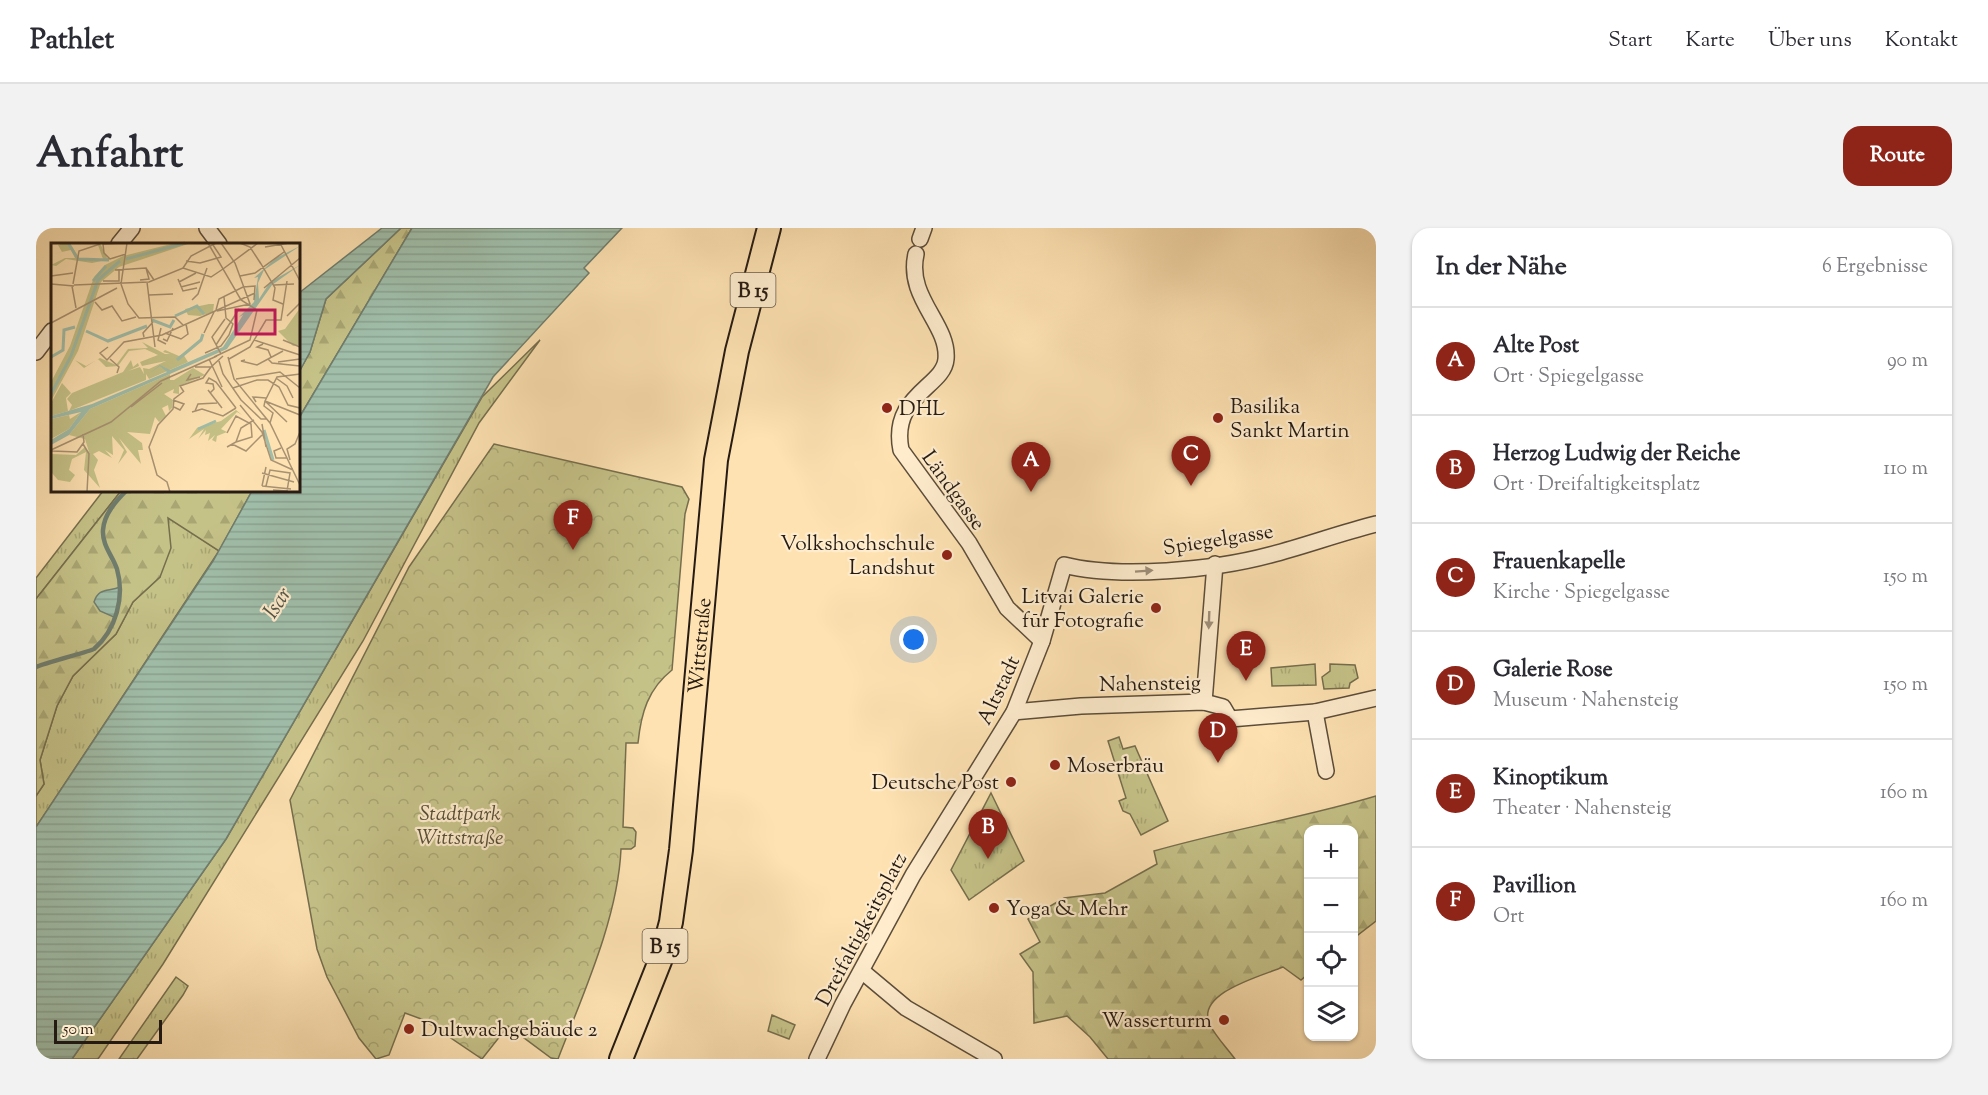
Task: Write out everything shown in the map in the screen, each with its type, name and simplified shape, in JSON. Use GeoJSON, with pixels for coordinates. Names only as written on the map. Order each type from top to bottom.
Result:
{"type":"FeatureCollection","features":[{"type":"Feature","properties":{"kind":"main road","name":"Wittstraße"},"geometry":{"type":"LineString","coordinates":[[621,1059],[662,956],[671,922],[681,850],[716,460],[737,351],[769,228]]}},
{"type":"Feature","properties":{"kind":"street"},"geometry":{"type":"LineString","coordinates":[[120,243],[132,228]]}},
{"type":"Feature","properties":{"kind":"street"},"geometry":{"type":"LineString","coordinates":[[207,228],[218,243]]}},
{"type":"Feature","properties":{"kind":"street","name":"Ländgasse"},"geometry":{"type":"LineString","coordinates":[[920,240],[914,268],[918,290],[942,338],[946,359],[940,372],[911,401],[905,412],[899,435],[901,450],[969,543],[1007,608],[1042,640]]}},
{"type":"Feature","properties":{"kind":"street"},"geometry":{"type":"LineString","coordinates":[[36,352],[51,332]]}},
{"type":"Feature","properties":{"kind":"street","name":"Spiegelgasse"},"geometry":{"type":"LineString","coordinates":[[1064,565],[1086,570],[1124,573],[1215,564],[1267,556],[1376,524]]}},
{"type":"Feature","properties":{"kind":"street"},"geometry":{"type":"LineString","coordinates":[[1204,702],[1215,564]]}},
{"type":"Feature","properties":{"kind":"street","name":"Altstadt"},"geometry":{"type":"LineString","coordinates":[[946,821],[1014,712],[1042,640],[1064,565]]}},
{"type":"Feature","properties":{"kind":"street","name":"Nahensteig"},"geometry":{"type":"LineString","coordinates":[[1014,712],[1081,705],[1204,702],[1223,707],[1230,719],[1315,712],[1376,699]]}},
{"type":"Feature","properties":{"kind":"street"},"geometry":{"type":"LineString","coordinates":[[1315,712],[1326,771]]}},
{"type":"Feature","properties":{"kind":"street","name":"Dreifaltigkeitsplatz"},"geometry":{"type":"LineString","coordinates":[[817,1059],[843,1004],[912,875],[946,821]]}},
{"type":"Feature","properties":{"kind":"street"},"geometry":{"type":"LineString","coordinates":[[862,972],[906,1008],[994,1059]]}},
{"type":"Feature","properties":{"kind":"green space"},"geometry":{"type":"Polygon","coordinates":[[[401,228],[412,228],[300,416],[300,370],[310,352],[326,299],[401,228]]]}},
{"type":"Feature","properties":{"kind":"green space"},"geometry":{"type":"Polygon","coordinates":[[[540,340],[479,423],[363,641],[163,964],[98,1059],[72,1059],[226,839],[482,397],[540,340]]]}},
{"type":"Feature","properties":{"kind":"green space","name":"Stadtpark Wittstraße"},"geometry":{"type":"Polygon","coordinates":[[[494,444],[682,487],[689,499],[685,514],[672,670],[657,685],[647,702],[638,743],[626,743],[623,827],[633,828],[636,832],[635,846],[631,849],[621,849],[613,902],[598,956],[558,1059],[551,1058],[508,1026],[482,1059],[424,1020],[405,1013],[389,1055],[376,1059],[359,1038],[327,977],[317,949],[290,800],[409,567],[494,444]]]}},
{"type":"Feature","properties":{"kind":"green space"},"geometry":{"type":"Polygon","coordinates":[[[102,492],[120,492],[36,599],[36,578],[102,492]]]}},
{"type":"Feature","properties":{"kind":"green space"},"geometry":{"type":"Polygon","coordinates":[[[120,492],[251,492],[219,551],[168,518],[171,548],[160,577],[133,602],[116,634],[73,676],[57,706],[40,760],[44,784],[36,796],[36,599],[120,492]]]}},
{"type":"Feature","properties":{"kind":"green space"},"geometry":{"type":"Polygon","coordinates":[[[168,517],[219,551],[36,827],[36,796],[44,784],[40,760],[57,706],[73,676],[116,634],[133,602],[160,577],[168,517]]]}},
{"type":"Feature","properties":{"kind":"green space"},"geometry":{"type":"Polygon","coordinates":[[[1315,664],[1316,685],[1272,686],[1271,668],[1315,664]]]}},
{"type":"Feature","properties":{"kind":"green space"},"geometry":{"type":"Polygon","coordinates":[[[1330,664],[1355,665],[1358,678],[1350,683],[1349,688],[1324,689],[1322,677],[1330,671],[1330,664]]]}},
{"type":"Feature","properties":{"kind":"green space"},"geometry":{"type":"Polygon","coordinates":[[[1119,737],[1123,749],[1135,746],[1168,821],[1141,835],[1130,814],[1123,811],[1119,801],[1126,798],[1108,741],[1119,737]]]}},
{"type":"Feature","properties":{"kind":"green space"},"geometry":{"type":"Polygon","coordinates":[[[991,793],[1024,861],[969,900],[951,870],[991,793]]]}},
{"type":"Feature","properties":{"kind":"green space"},"geometry":{"type":"Polygon","coordinates":[[[1376,796],[1376,921],[1358,935],[1358,825],[1304,825],[1304,977],[1301,980],[1283,967],[1233,987],[1212,1004],[1208,1014],[1210,1025],[1235,1059],[1108,1059],[1090,1037],[1067,1016],[1034,1023],[1033,972],[1020,954],[1040,942],[1028,919],[1064,898],[1105,893],[1157,864],[1154,851],[1376,796]]]}},
{"type":"Feature","properties":{"kind":"green space"},"geometry":{"type":"Polygon","coordinates":[[[176,977],[188,986],[183,995],[137,1059],[119,1059],[176,977]]]}},
{"type":"Feature","properties":{"kind":"green space"},"geometry":{"type":"Polygon","coordinates":[[[772,1015],[795,1025],[789,1039],[768,1031],[772,1015]]]}},
{"type":"Feature","properties":{"kind":"water"},"geometry":{"type":"Polygon","coordinates":[[[382,228],[401,228],[326,299],[310,352],[300,370],[300,292],[382,228]]]}},
{"type":"Feature","properties":{"kind":"water","name":"Isar"},"geometry":{"type":"Polygon","coordinates":[[[412,228],[622,228],[584,268],[589,273],[493,377],[226,839],[72,1059],[36,1059],[36,827],[213,561],[251,492],[300,492],[300,416],[412,228]]]}},
{"type":"Feature","properties":{"kind":"water"},"geometry":{"type":"Polygon","coordinates":[[[120,587],[116,618],[100,611],[94,602],[101,592],[120,587]]]}},
{"type":"Feature","properties":{"kind":"waterway"},"geometry":{"type":"LineString","coordinates":[[36,667],[94,649],[113,623],[119,602],[119,580],[117,569],[104,540],[103,530],[108,513],[125,492]]}},
{"type":"Feature","properties":{"kind":"place","name":"DHL"},"geometry":{"type":"Point","coordinates":[887,408]}},
{"type":"Feature","properties":{"kind":"place","name":"Basilika Sankt Martin"},"geometry":{"type":"Point","coordinates":[1218,418]}},
{"type":"Feature","properties":{"kind":"place","name":"Frauenkapelle"},"geometry":{"type":"Point","coordinates":[1191,486]}},
{"type":"Feature","properties":{"kind":"place","name":"Alte Post"},"geometry":{"type":"Point","coordinates":[1031,492]}},
{"type":"Feature","properties":{"kind":"place","name":"Pavillion"},"geometry":{"type":"Point","coordinates":[573,550]}},
{"type":"Feature","properties":{"kind":"place","name":"Volkshochschule Landshut"},"geometry":{"type":"Point","coordinates":[947,555]}},
{"type":"Feature","properties":{"kind":"place","name":"Litvai Galerie fūr Fotografie"},"geometry":{"type":"Point","coordinates":[1156,608]}},
{"type":"Feature","properties":{"kind":"place","name":"Kinoptikum"},"geometry":{"type":"Point","coordinates":[1246,681]}},
{"type":"Feature","properties":{"kind":"place","name":"Galerie Rose"},"geometry":{"type":"Point","coordinates":[1218,763]}},
{"type":"Feature","properties":{"kind":"place","name":"Moserbräu"},"geometry":{"type":"Point","coordinates":[1055,765]}},
{"type":"Feature","properties":{"kind":"place","name":"Deutsche Post"},"geometry":{"type":"Point","coordinates":[1011,782]}},
{"type":"Feature","properties":{"kind":"place","name":"Herzog Ludwig der Reiche"},"geometry":{"type":"Point","coordinates":[988,859]}},
{"type":"Feature","properties":{"kind":"place","name":"Yoga & Mehr"},"geometry":{"type":"Point","coordinates":[994,908]}},
{"type":"Feature","properties":{"kind":"place","name":"Wasserturm"},"geometry":{"type":"Point","coordinates":[1224,1020]}},
{"type":"Feature","properties":{"kind":"place","name":"Dultwachgebäude 2"},"geometry":{"type":"Point","coordinates":[409,1029]}}]}
